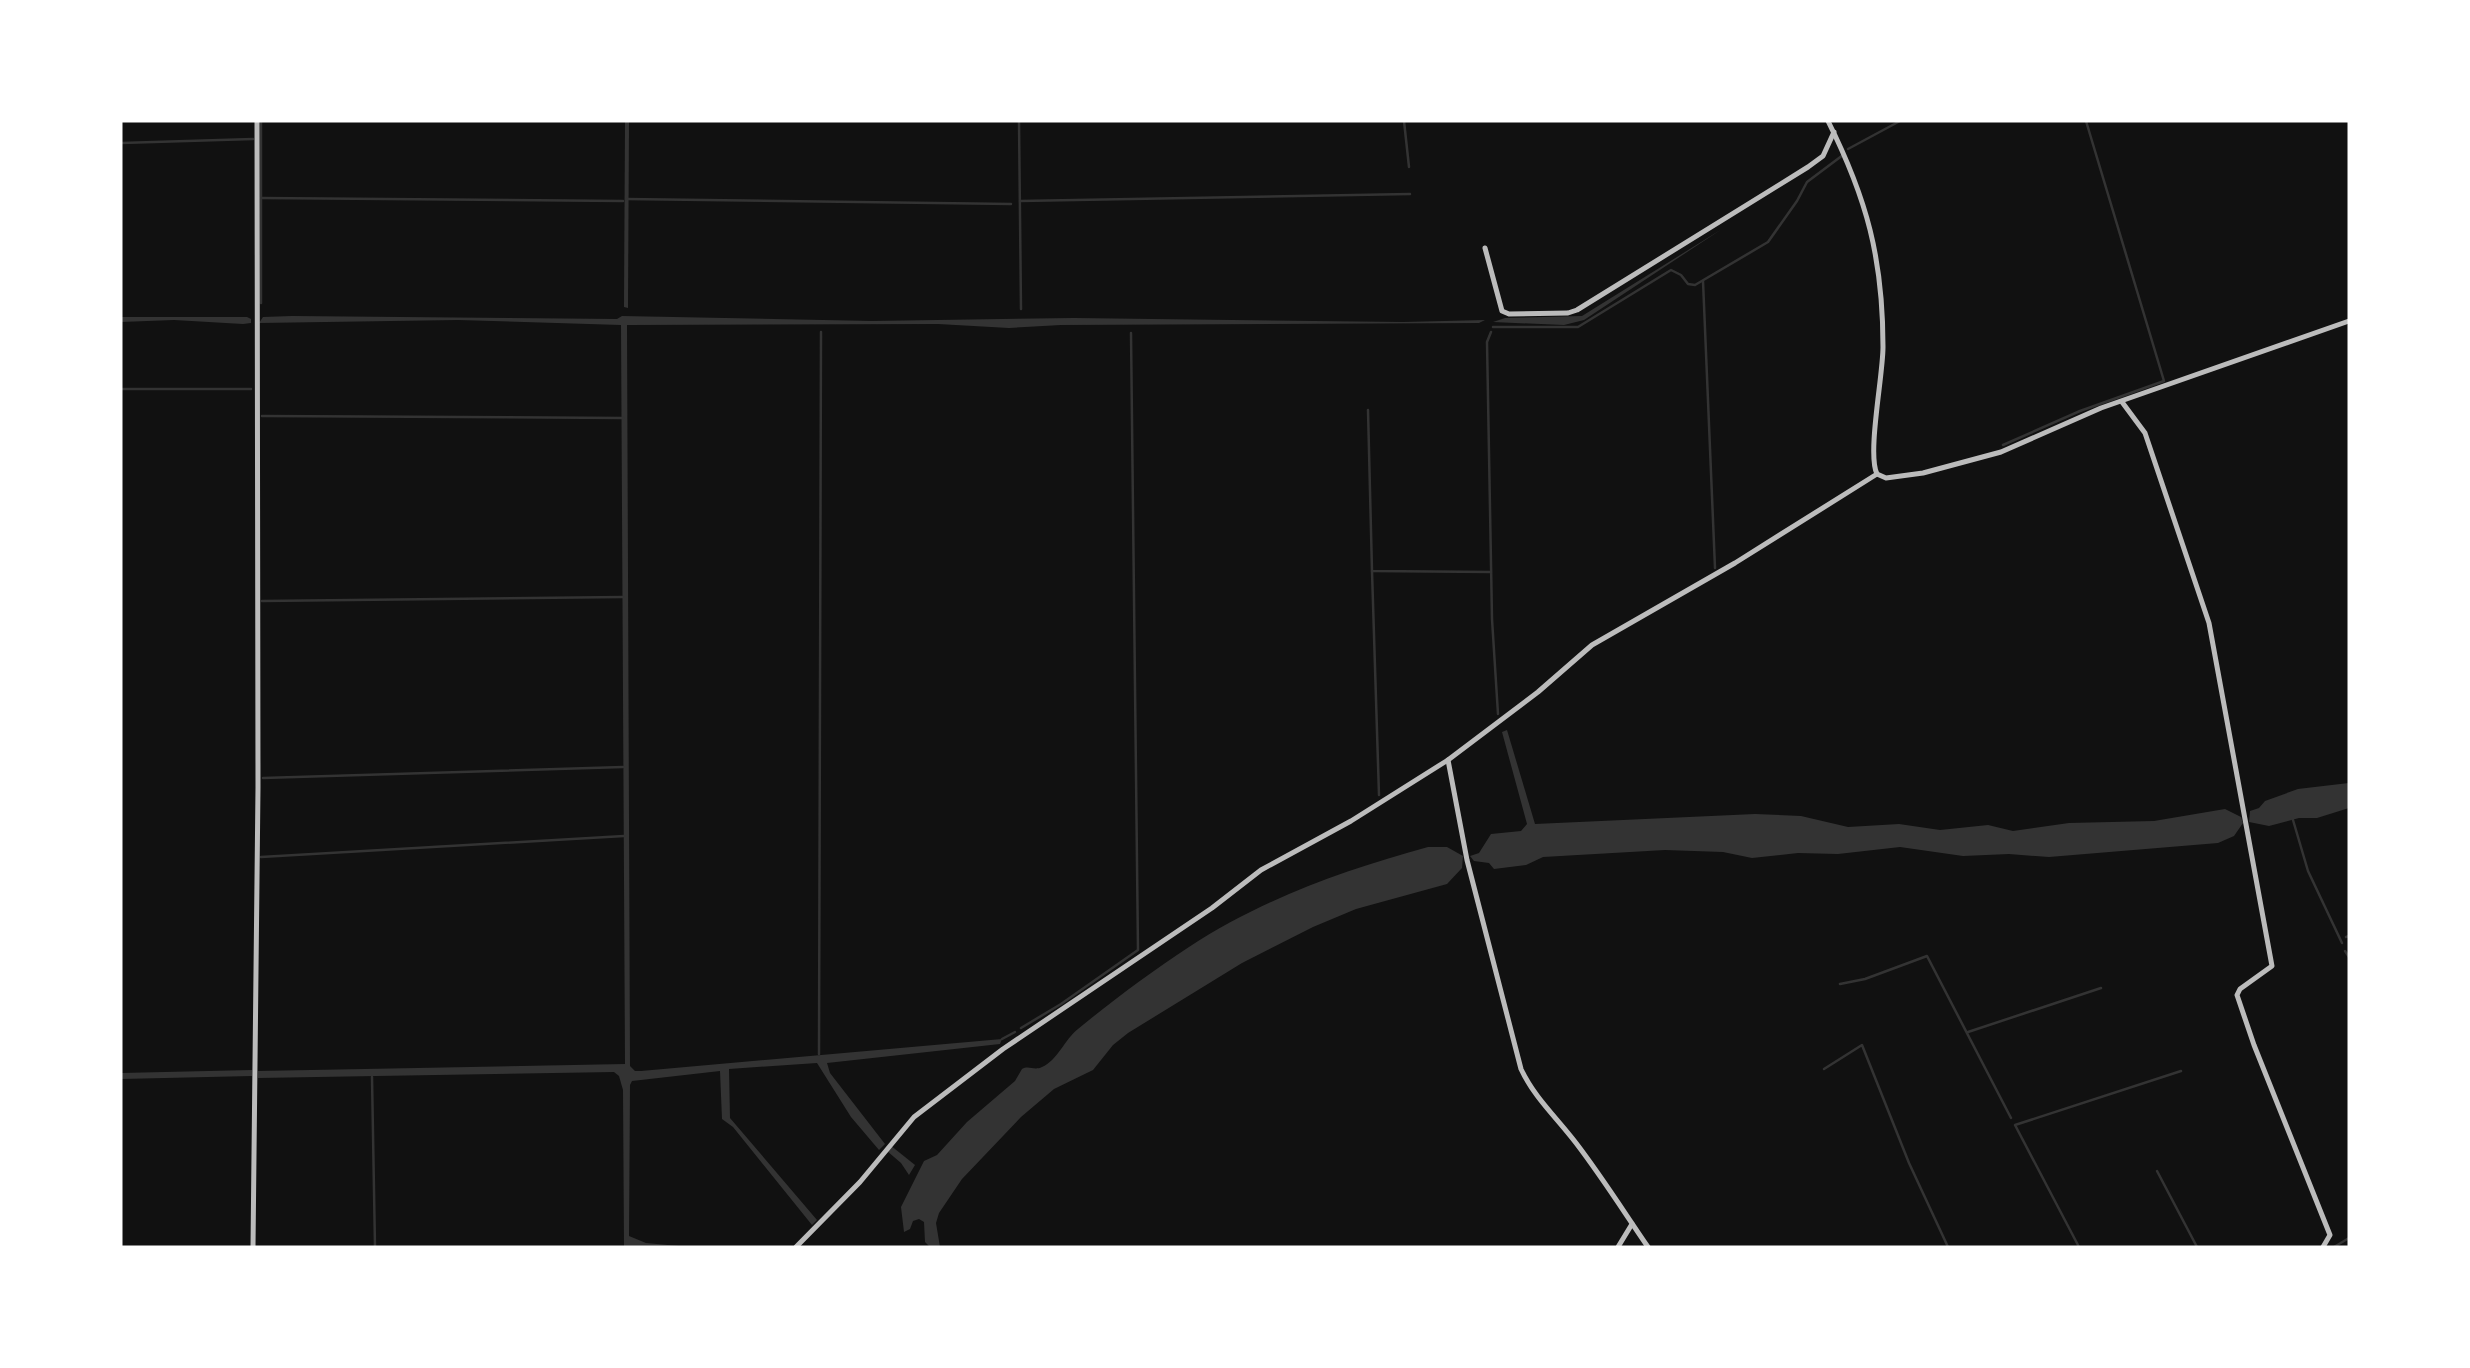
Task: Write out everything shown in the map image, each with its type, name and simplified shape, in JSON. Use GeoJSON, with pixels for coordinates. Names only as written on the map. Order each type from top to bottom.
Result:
{"type":"FeatureCollection","features":[{"type":"Feature","properties":{"kind":"street"},"geometry":{"type":"LineString","coordinates":[[253,1247],[258,787],[257,121]]}},
{"type":"Feature","properties":{"kind":"street"},"geometry":{"type":"LineString","coordinates":[[1828,121],[1861,191],[1875,249],[1883,347],[1873,457],[1877,474]]}},
{"type":"Feature","properties":{"kind":"street"},"geometry":{"type":"LineString","coordinates":[[1485,248],[1502,311],[1509,314],[1568,313],[1610,290],[1808,167],[1823,156],[1834,132]]}},
{"type":"Feature","properties":{"kind":"street"},"geometry":{"type":"LineString","coordinates":[[1877,474],[1885,478],[1923,473],[2001,452],[2122,402],[2349,321]]}},
{"type":"Feature","properties":{"kind":"street"},"geometry":{"type":"LineString","coordinates":[[2122,402],[2144,433],[2209,623],[2272,966],[2240,989],[2238,995],[2254,1045],[2330,1235],[2323,1247]]}},
{"type":"Feature","properties":{"kind":"street"},"geometry":{"type":"LineString","coordinates":[[796,1247],[860,1182],[914,1117],[1003,1049],[1212,908],[1261,870],[1350,821],[1448,760],[1538,692],[1592,645],[1744,557],[1877,474]]}},
{"type":"Feature","properties":{"kind":"street"},"geometry":{"type":"LineString","coordinates":[[1448,760],[1467,860],[1521,1069],[1535,1096],[1554,1114],[1605,1180],[1647,1247]]}},
{"type":"Feature","properties":{"kind":"street"},"geometry":{"type":"LineString","coordinates":[[1618,1247],[1632,1224]]}},
{"type":"Feature","properties":{"kind":"shaded area"},"geometry":{"type":"Polygon","coordinates":[[[625,121],[629,121],[628,308],[624,307],[625,121]]]}},
{"type":"Feature","properties":{"kind":"shaded area"},"geometry":{"type":"Polygon","coordinates":[[[1722,229],[1584,320],[1564,325],[1493,322],[1505,318],[1582,316],[1722,229]]]}},
{"type":"Feature","properties":{"kind":"shaded area"},"geometry":{"type":"Polygon","coordinates":[[[622,316],[872,321],[1074,318],[1403,322],[1485,320],[1479,323],[1061,325],[1009,328],[938,324],[627,325],[630,1066],[635,1071],[641,1071],[1002,1039],[1000,1044],[827,1063],[830,1073],[885,1144],[879,1150],[851,1117],[817,1063],[729,1069],[730,1118],[817,1220],[812,1225],[733,1127],[722,1119],[720,1071],[632,1081],[629,1236],[646,1243],[690,1247],[624,1247],[623,1090],[619,1076],[614,1072],[258,1078],[258,1071],[625,1064],[621,325],[458,320],[259,323],[263,317],[617,319],[622,316]]]}},
{"type":"Feature","properties":{"kind":"shaded area"},"geometry":{"type":"Polygon","coordinates":[[[121,317],[247,317],[251,319],[251,323],[174,320],[121,322],[121,317]]]}},
{"type":"Feature","properties":{"kind":"shaded area"},"geometry":{"type":"Polygon","coordinates":[[[1507,730],[1535,824],[1755,814],[1801,816],[1848,827],[1899,824],[1940,830],[1988,825],[2013,831],[2069,823],[2154,821],[2225,809],[2241,817],[2243,823],[2234,836],[2218,843],[2049,857],[2009,854],[1963,856],[1900,847],[1838,854],[1798,853],[1752,858],[1723,852],[1665,850],[1543,857],[1526,865],[1494,869],[1489,863],[1474,861],[1470,856],[1479,853],[1491,834],[1521,831],[1527,824],[1502,732],[1507,730]]]}},
{"type":"Feature","properties":{"kind":"shaded area"},"geometry":{"type":"Polygon","coordinates":[[[2349,783],[2349,808],[2317,818],[2299,818],[2269,826],[2249,822],[2250,811],[2259,808],[2265,801],[2298,789],[2349,783]]]}},
{"type":"Feature","properties":{"kind":"shaded area"},"geometry":{"type":"Polygon","coordinates":[[[1428,847],[1447,847],[1463,856],[1462,868],[1447,884],[1356,909],[1313,927],[1242,963],[1128,1033],[1113,1045],[1093,1070],[1054,1089],[1021,1117],[962,1179],[939,1213],[936,1223],[940,1247],[930,1247],[925,1242],[924,1222],[919,1219],[913,1221],[910,1229],[904,1232],[901,1207],[924,1161],[937,1155],[967,1122],[1015,1081],[1022,1069],[1039,1068],[1047,1064],[1078,1029],[1132,986],[1245,914],[1335,876],[1428,847]]]}},
{"type":"Feature","properties":{"kind":"shaded area"},"geometry":{"type":"Polygon","coordinates":[[[252,1070],[252,1076],[121,1079],[121,1073],[252,1070]]]}},
{"type":"Feature","properties":{"kind":"shaded area"},"geometry":{"type":"Polygon","coordinates":[[[890,1145],[915,1165],[909,1175],[901,1163],[887,1151],[890,1145]]]}},
{"type":"Feature","properties":{"kind":"waterway"},"geometry":{"type":"LineString","coordinates":[[261,121],[261,303]]}},
{"type":"Feature","properties":{"kind":"waterway"},"geometry":{"type":"LineString","coordinates":[[1019,121],[1021,309]]}},
{"type":"Feature","properties":{"kind":"waterway"},"geometry":{"type":"LineString","coordinates":[[1404,121],[1409,167]]}},
{"type":"Feature","properties":{"kind":"waterway"},"geometry":{"type":"LineString","coordinates":[[1848,149],[1900,121]]}},
{"type":"Feature","properties":{"kind":"waterway"},"geometry":{"type":"LineString","coordinates":[[2003,445],[2080,411],[2164,381],[2086,121]]}},
{"type":"Feature","properties":{"kind":"waterway"},"geometry":{"type":"LineString","coordinates":[[121,143],[253,139]]}},
{"type":"Feature","properties":{"kind":"waterway"},"geometry":{"type":"LineString","coordinates":[[1493,327],[1578,327],[1671,270],[1681,275],[1688,284],[1695,285],[1768,242],[1807,182],[1843,155]]}},
{"type":"Feature","properties":{"kind":"waterway"},"geometry":{"type":"LineString","coordinates":[[1020,201],[1410,194]]}},
{"type":"Feature","properties":{"kind":"waterway"},"geometry":{"type":"LineString","coordinates":[[261,198],[623,201]]}},
{"type":"Feature","properties":{"kind":"waterway"},"geometry":{"type":"LineString","coordinates":[[626,199],[1011,204]]}},
{"type":"Feature","properties":{"kind":"waterway"},"geometry":{"type":"LineString","coordinates":[[1703,281],[1715,568]]}},
{"type":"Feature","properties":{"kind":"waterway"},"geometry":{"type":"LineString","coordinates":[[819,1054],[821,332]]}},
{"type":"Feature","properties":{"kind":"waterway"},"geometry":{"type":"LineString","coordinates":[[1491,332],[1487,342],[1492,619],[1498,714]]}},
{"type":"Feature","properties":{"kind":"waterway"},"geometry":{"type":"LineString","coordinates":[[1021,1028],[1061,1004],[1138,950],[1131,333]]}},
{"type":"Feature","properties":{"kind":"waterway"},"geometry":{"type":"LineString","coordinates":[[121,389],[251,389]]}},
{"type":"Feature","properties":{"kind":"waterway"},"geometry":{"type":"LineString","coordinates":[[1368,410],[1372,571],[1491,572]]}},
{"type":"Feature","properties":{"kind":"waterway"},"geometry":{"type":"LineString","coordinates":[[262,416],[623,418]]}},
{"type":"Feature","properties":{"kind":"waterway"},"geometry":{"type":"LineString","coordinates":[[1372,571],[1379,795]]}},
{"type":"Feature","properties":{"kind":"waterway"},"geometry":{"type":"LineString","coordinates":[[262,601],[623,597]]}},
{"type":"Feature","properties":{"kind":"waterway"},"geometry":{"type":"LineString","coordinates":[[263,778],[623,767]]}},
{"type":"Feature","properties":{"kind":"waterway"},"geometry":{"type":"LineString","coordinates":[[2293,820],[2308,871],[2342,943]]}},
{"type":"Feature","properties":{"kind":"waterway"},"geometry":{"type":"LineString","coordinates":[[261,857],[624,836]]}},
{"type":"Feature","properties":{"kind":"waterway"},"geometry":{"type":"LineString","coordinates":[[2345,951],[2349,957]]}},
{"type":"Feature","properties":{"kind":"waterway"},"geometry":{"type":"LineString","coordinates":[[1840,984],[1865,979],[1927,956],[2011,1118]]}},
{"type":"Feature","properties":{"kind":"waterway"},"geometry":{"type":"LineString","coordinates":[[1968,1032],[2101,988]]}},
{"type":"Feature","properties":{"kind":"waterway"},"geometry":{"type":"LineString","coordinates":[[1002,1039],[1015,1032]]}},
{"type":"Feature","properties":{"kind":"waterway"},"geometry":{"type":"LineString","coordinates":[[1824,1069],[1862,1045],[1909,1163],[1948,1247]]}},
{"type":"Feature","properties":{"kind":"waterway"},"geometry":{"type":"LineString","coordinates":[[2079,1247],[2015,1125],[2181,1071]]}},
{"type":"Feature","properties":{"kind":"waterway"},"geometry":{"type":"LineString","coordinates":[[372,1077],[375,1247]]}},
{"type":"Feature","properties":{"kind":"waterway"},"geometry":{"type":"LineString","coordinates":[[2157,1171],[2197,1247]]}},
{"type":"Feature","properties":{"kind":"waterway"},"geometry":{"type":"LineString","coordinates":[[2334,1247],[2349,1238]]}}]}
